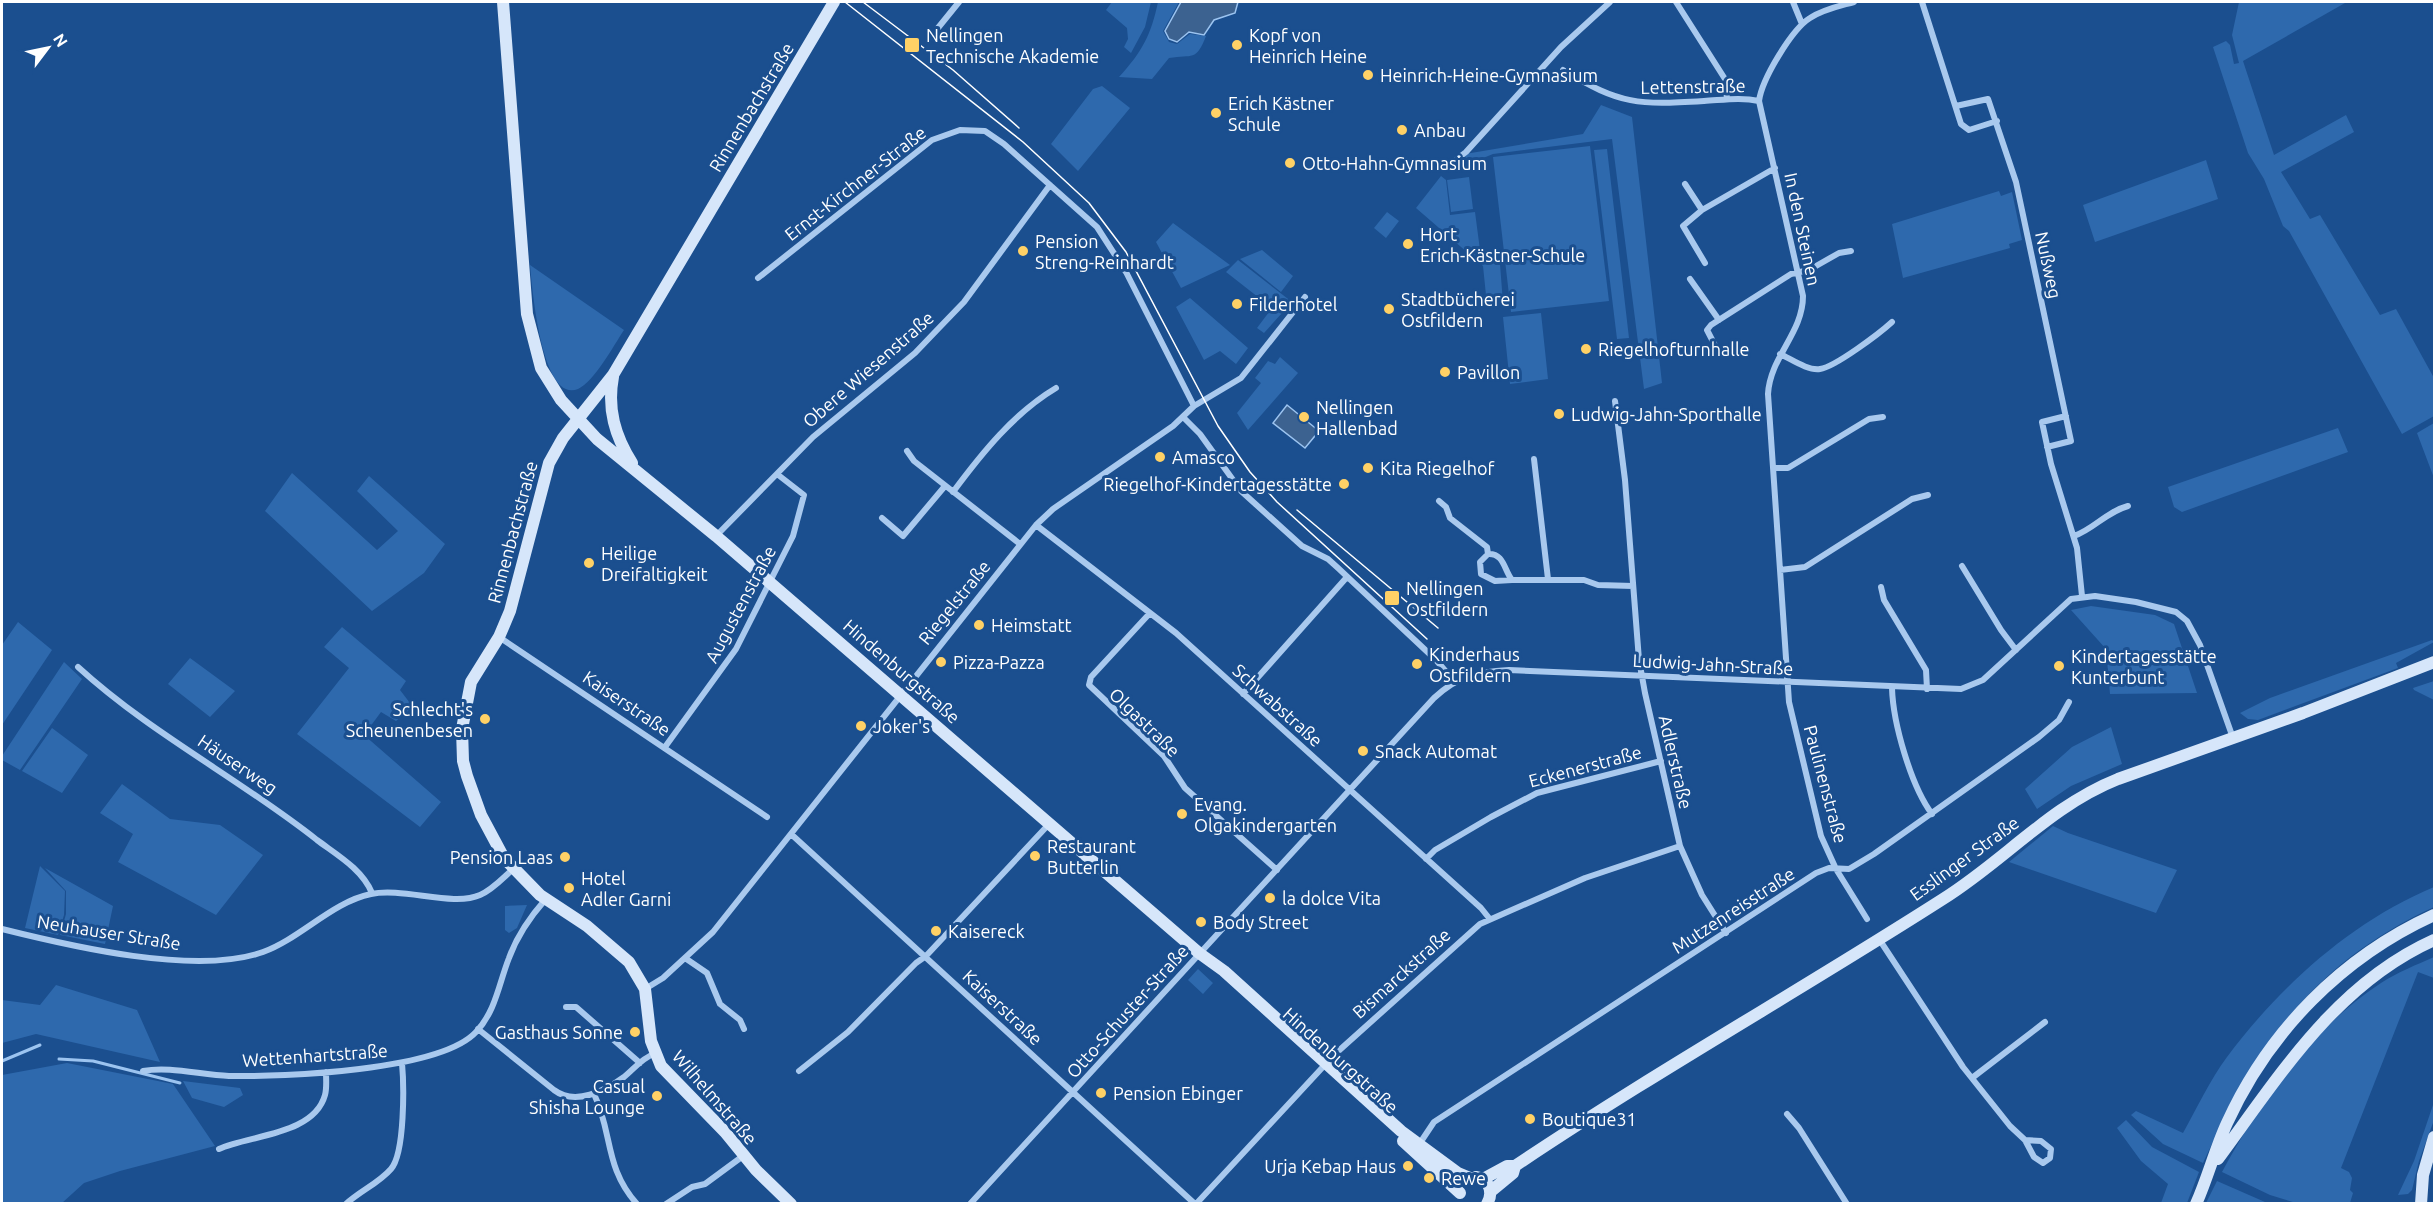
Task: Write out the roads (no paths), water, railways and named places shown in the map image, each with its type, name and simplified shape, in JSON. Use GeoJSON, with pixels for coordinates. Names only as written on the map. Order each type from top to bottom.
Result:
{"type":"FeatureCollection","features":[{"type":"Feature","properties":{"kind":"main road","name":"Hindenburgstraße"},"geometry":{"type":"LineString","coordinates":[[503,2],[529,324],[546,378],[578,420],[716,536],[1199,953],[1219,975],[1417,1148],[1461,1199]]}},
{"type":"Feature","properties":{"kind":"main road","name":"Rinnenbachstraße"},"geometry":{"type":"LineString","coordinates":[[545,900],[513,870],[488,830],[463,761],[462,729],[469,690],[499,636],[510,610],[549,463],[578,420],[613,375],[834,2]]}},
{"type":"Feature","properties":{"kind":"main road"},"geometry":{"type":"LineString","coordinates":[[613,375],[610,389],[612,419],[624,449],[638,471]]}},
{"type":"Feature","properties":{"kind":"main road","name":"Esslinger Straße"},"geometry":{"type":"LineString","coordinates":[[1515,1166],[1513,1173],[1489,1198],[1476,1178],[1507,1166],[1515,1166],[1960,888],[2050,816],[2079,797],[2118,778],[2233,738],[2434,662]]}},
{"type":"Feature","properties":{"kind":"main road","name":"Wilhelmstraße"},"geometry":{"type":"LineString","coordinates":[[545,900],[587,926],[621,953],[636,970],[645,989],[654,1054],[671,1077],[725,1132],[743,1156],[791,1203]]}},
{"type":"Feature","properties":{"kind":"main road"},"geometry":{"type":"LineString","coordinates":[[2196,1203],[2235,1107],[2262,1060],[2287,1026],[2330,982],[2354,962],[2399,933],[2434,915]]}},
{"type":"Feature","properties":{"kind":"main road"},"geometry":{"type":"LineString","coordinates":[[2212,1167],[2282,1070],[2352,994],[2382,968],[2434,940]]}},
{"type":"Feature","properties":{"kind":"main road"},"geometry":{"type":"LineString","coordinates":[[2421,1203],[2423,1175],[2434,1137]]}},
{"type":"Feature","properties":{"kind":"main road","name":"Hindenburgstraße"},"geometry":{"type":"LineString","coordinates":[[1417,1148],[1458,1173],[1476,1178]]}},
{"type":"Feature","properties":{"kind":"main road"},"geometry":{"type":"LineString","coordinates":[[1461,1199],[1462,1184],[1476,1178]]}},
{"type":"Feature","properties":{"kind":"street"},"geometry":{"type":"LineString","coordinates":[[929,39],[959,2]]}},
{"type":"Feature","properties":{"kind":"street"},"geometry":{"type":"LineString","coordinates":[[1444,169],[1466,152],[1561,47],[1610,2]]}},
{"type":"Feature","properties":{"kind":"street"},"geometry":{"type":"LineString","coordinates":[[1676,2],[1725,79],[1727,99]]}},
{"type":"Feature","properties":{"kind":"street"},"geometry":{"type":"LineString","coordinates":[[1793,2],[1802,24]]}},
{"type":"Feature","properties":{"kind":"street"},"geometry":{"type":"LineString","coordinates":[[1759,101],[1763,87],[1780,56],[1802,24],[1823,12],[1854,2]]}},
{"type":"Feature","properties":{"kind":"street"},"geometry":{"type":"LineString","coordinates":[[1922,2],[1961,124],[1969,130],[1997,121]]}},
{"type":"Feature","properties":{"kind":"street","name":"Lettenstraße"},"geometry":{"type":"LineString","coordinates":[[1563,70],[1598,90],[1635,102],[1659,104],[1727,99],[1759,101]]}},
{"type":"Feature","properties":{"kind":"street","name":"Nußweg"},"geometry":{"type":"LineString","coordinates":[[1956,106],[1988,99],[2016,182],[2071,441],[2047,447]]}},
{"type":"Feature","properties":{"kind":"street","name":"In den Steinen"},"geometry":{"type":"LineString","coordinates":[[1759,101],[1799,272],[1803,310],[1768,382],[1787,683]]}},
{"type":"Feature","properties":{"kind":"street","name":"Ernst-Kirchner-Straße"},"geometry":{"type":"LineString","coordinates":[[758,278],[919,149],[942,135],[970,128],[986,130],[1106,237],[1174,363],[1194,406]]}},
{"type":"Feature","properties":{"kind":"street"},"geometry":{"type":"LineString","coordinates":[[1705,262],[1683,226],[1702,210],[1775,168]]}},
{"type":"Feature","properties":{"kind":"street"},"geometry":{"type":"LineString","coordinates":[[1684,184],[1702,210]]}},
{"type":"Feature","properties":{"kind":"street","name":"Obere Wiesenstraße"},"geometry":{"type":"LineString","coordinates":[[716,536],[813,437],[915,353],[964,302],[1050,185]]}},
{"type":"Feature","properties":{"kind":"street"},"geometry":{"type":"LineString","coordinates":[[1720,355],[1707,330],[1719,320],[1755,296],[1799,272],[1809,270],[1839,253],[1851,251]]}},
{"type":"Feature","properties":{"kind":"street"},"geometry":{"type":"LineString","coordinates":[[1690,279],[1719,320]]}},
{"type":"Feature","properties":{"kind":"street","name":"Riegelstraße"},"geometry":{"type":"LineString","coordinates":[[645,989],[685,958],[713,932],[1036,525],[1053,509],[1183,417],[1194,406],[1245,374],[1305,297]]}},
{"type":"Feature","properties":{"kind":"street"},"geometry":{"type":"LineString","coordinates":[[1780,354],[1814,369],[1821,369],[1858,348],[1892,322]]}},
{"type":"Feature","properties":{"kind":"street"},"geometry":{"type":"LineString","coordinates":[[953,492],[986,448],[1035,400],[1056,388]]}},
{"type":"Feature","properties":{"kind":"street","name":"Adlerstraße"},"geometry":{"type":"LineString","coordinates":[[1615,402],[1625,480],[1641,676],[1680,846],[1702,894],[1726,933]]}},
{"type":"Feature","properties":{"kind":"street"},"geometry":{"type":"LineString","coordinates":[[2066,416],[2042,422],[2047,447],[2078,548],[2082,596],[2136,602],[2184,616],[2200,645],[2233,738]]}},
{"type":"Feature","properties":{"kind":"street"},"geometry":{"type":"LineString","coordinates":[[1183,417],[1201,436],[1241,491],[1302,546],[1328,559],[1436,660],[1454,681]]}},
{"type":"Feature","properties":{"kind":"street"},"geometry":{"type":"LineString","coordinates":[[1773,468],[1788,468],[1869,419],[1883,417]]}},
{"type":"Feature","properties":{"kind":"street"},"geometry":{"type":"LineString","coordinates":[[907,451],[914,461],[1020,544]]}},
{"type":"Feature","properties":{"kind":"street"},"geometry":{"type":"LineString","coordinates":[[1534,459],[1548,579]]}},
{"type":"Feature","properties":{"kind":"street","name":"Augustenstraße"},"geometry":{"type":"LineString","coordinates":[[665,747],[736,649],[794,536],[804,498],[800,490],[777,474]]}},
{"type":"Feature","properties":{"kind":"street"},"geometry":{"type":"LineString","coordinates":[[882,518],[903,536],[945,486]]}},
{"type":"Feature","properties":{"kind":"street"},"geometry":{"type":"LineString","coordinates":[[1780,570],[1805,567],[1912,499],[1928,495]]}},
{"type":"Feature","properties":{"kind":"street"},"geometry":{"type":"LineString","coordinates":[[1439,501],[1446,507],[1450,518],[1487,547],[1488,554]]}},
{"type":"Feature","properties":{"kind":"street"},"geometry":{"type":"LineString","coordinates":[[2074,536],[2082,533],[2111,511],[2128,507]]}},
{"type":"Feature","properties":{"kind":"street","name":"Schwabstraße"},"geometry":{"type":"LineString","coordinates":[[1036,525],[1150,613],[1350,790],[1489,918]]}},
{"type":"Feature","properties":{"kind":"street"},"geometry":{"type":"LineString","coordinates":[[1488,554],[1480,562],[1481,574],[1495,581],[1548,579],[1633,586]]}},
{"type":"Feature","properties":{"kind":"street"},"geometry":{"type":"LineString","coordinates":[[1488,554],[1500,557],[1512,580]]}},
{"type":"Feature","properties":{"kind":"street"},"geometry":{"type":"LineString","coordinates":[[1962,566],[2001,630],[2016,650]]}},
{"type":"Feature","properties":{"kind":"street"},"geometry":{"type":"LineString","coordinates":[[1243,694],[1347,577]]}},
{"type":"Feature","properties":{"kind":"street"},"geometry":{"type":"LineString","coordinates":[[1881,587],[1884,600],[1926,670],[1927,689]]}},
{"type":"Feature","properties":{"kind":"street","name":"Ludwig-Jahn-Straße"},"geometry":{"type":"LineString","coordinates":[[1454,681],[1487,671],[1509,670],[1953,690],[1975,685],[2067,602],[2082,596]]}},
{"type":"Feature","properties":{"kind":"street","name":"Olgastraße"},"geometry":{"type":"LineString","coordinates":[[1150,613],[1091,677],[1089,685],[1164,756],[1185,788],[1277,870]]}},
{"type":"Feature","properties":{"kind":"street","name":"Kaiserstraße"},"geometry":{"type":"LineString","coordinates":[[499,636],[766,817]]}},
{"type":"Feature","properties":{"kind":"street","name":"Häuserweg"},"geometry":{"type":"LineString","coordinates":[[78,667],[154,724],[284,814],[353,868],[367,882],[372,893]]}},
{"type":"Feature","properties":{"kind":"street","name":"Otto-Schuster-Straße"},"geometry":{"type":"LineString","coordinates":[[970,1203],[1434,698],[1454,681]]}},
{"type":"Feature","properties":{"kind":"street","name":"Paulinenstraße"},"geometry":{"type":"LineString","coordinates":[[1787,683],[1813,810],[1821,836],[1836,869],[1867,919]]}},
{"type":"Feature","properties":{"kind":"street"},"geometry":{"type":"LineString","coordinates":[[1892,688],[1905,751],[1918,789],[1932,814]]}},
{"type":"Feature","properties":{"kind":"street","name":"Mutzenreisstraße"},"geometry":{"type":"LineString","coordinates":[[1417,1148],[1434,1122],[1816,873],[1824,869],[1849,869],[1932,814],[2039,737],[2058,720],[2069,702]]}},
{"type":"Feature","properties":{"kind":"street","name":"Eckenerstraße"},"geometry":{"type":"LineString","coordinates":[[1426,859],[1459,836],[1537,793],[1661,761]]}},
{"type":"Feature","properties":{"kind":"street"},"geometry":{"type":"LineString","coordinates":[[799,1071],[848,1032],[916,963],[926,956],[1050,823]]}},
{"type":"Feature","properties":{"kind":"street","name":"Kaiserstraße"},"geometry":{"type":"LineString","coordinates":[[790,834],[1195,1203]]}},
{"type":"Feature","properties":{"kind":"street","name":"Bismarckstraße"},"geometry":{"type":"LineString","coordinates":[[1195,1203],[1324,1065],[1455,945],[1489,918],[1508,914],[1599,872],[1680,846]]}},
{"type":"Feature","properties":{"kind":"street","name":"Neuhauser Straße"},"geometry":{"type":"LineString","coordinates":[[2,928],[70,944],[139,956],[217,959],[262,952],[353,901],[372,893],[394,892],[469,898],[485,892],[513,870]]}},
{"type":"Feature","properties":{"kind":"street","name":"Wettenhartstraße"},"geometry":{"type":"LineString","coordinates":[[143,1071],[155,1069],[229,1076],[326,1072],[402,1063],[454,1047],[478,1029],[496,999],[518,939],[545,900]]}},
{"type":"Feature","properties":{"kind":"street"},"geometry":{"type":"LineString","coordinates":[[1879,939],[1934,1026],[1972,1078],[2010,1126],[2025,1140],[2037,1161],[2043,1163],[2050,1158],[2051,1149],[2045,1143],[2025,1140]]}},
{"type":"Feature","properties":{"kind":"street"},"geometry":{"type":"LineString","coordinates":[[685,958],[707,973],[720,1004],[740,1020],[744,1029]]}},
{"type":"Feature","properties":{"kind":"street"},"geometry":{"type":"LineString","coordinates":[[566,1007],[576,1007],[640,1063]]}},
{"type":"Feature","properties":{"kind":"street"},"geometry":{"type":"LineString","coordinates":[[1972,1078],[2045,1022]]}},
{"type":"Feature","properties":{"kind":"street"},"geometry":{"type":"LineString","coordinates":[[478,1029],[559,1094],[568,1097],[594,1094],[621,1079],[654,1054]]}},
{"type":"Feature","properties":{"kind":"street"},"geometry":{"type":"LineString","coordinates":[[346,1203],[390,1171],[395,1163],[400,1127],[402,1063]]}},
{"type":"Feature","properties":{"kind":"street"},"geometry":{"type":"LineString","coordinates":[[219,1149],[288,1129],[309,1117],[326,1094],[326,1072]]}},
{"type":"Feature","properties":{"kind":"street"},"geometry":{"type":"LineString","coordinates":[[594,1094],[610,1158],[626,1190],[637,1203]]}},
{"type":"Feature","properties":{"kind":"street"},"geometry":{"type":"LineString","coordinates":[[1787,1114],[1799,1128],[1845,1201],[1836,1203]]}},
{"type":"Feature","properties":{"kind":"street"},"geometry":{"type":"LineString","coordinates":[[666,1203],[692,1187],[705,1184],[743,1156]]}},
{"type":"Feature","properties":{"kind":"waterway"},"geometry":{"type":"LineString","coordinates":[[2,1061],[40,1045]]}},
{"type":"Feature","properties":{"kind":"waterway"},"geometry":{"type":"LineString","coordinates":[[59,1059],[93,1061],[180,1083]]}},
{"type":"Feature","properties":{"kind":"tram line"},"geometry":{"type":"LineString","coordinates":[[845,2],[1023,142],[1089,203],[1126,252],[1218,426],[1250,472],[1277,502],[1427,639]]}},
{"type":"Feature","properties":{"kind":"tram line"},"geometry":{"type":"LineString","coordinates":[[863,2],[953,70],[1019,128]]}},
{"type":"Feature","properties":{"kind":"tram line"},"geometry":{"type":"LineString","coordinates":[[1297,510],[1438,628]]}},
{"type":"Feature","properties":{"kind":"place","name":"Nellingen Technische Akademie"},"geometry":{"type":"Point","coordinates":[912,45]}},
{"type":"Feature","properties":{"kind":"place","name":"Kopf von Heinrich Heine"},"geometry":{"type":"Point","coordinates":[1237,45]}},
{"type":"Feature","properties":{"kind":"place","name":"Heinrich-Heine-Gymnasium"},"geometry":{"type":"Point","coordinates":[1368,75]}},
{"type":"Feature","properties":{"kind":"place","name":"Erich Kästner Schule"},"geometry":{"type":"Point","coordinates":[1216,113]}},
{"type":"Feature","properties":{"kind":"place","name":"Anbau"},"geometry":{"type":"Point","coordinates":[1402,130]}},
{"type":"Feature","properties":{"kind":"place","name":"Otto-Hahn-Gymnasium"},"geometry":{"type":"Point","coordinates":[1290,163]}},
{"type":"Feature","properties":{"kind":"place","name":"Hort Erich-Kästner-Schule"},"geometry":{"type":"Point","coordinates":[1408,244]}},
{"type":"Feature","properties":{"kind":"place","name":"Pension Streng-Reinhardt"},"geometry":{"type":"Point","coordinates":[1023,251]}},
{"type":"Feature","properties":{"kind":"place","name":"Filderhotel"},"geometry":{"type":"Point","coordinates":[1237,304]}},
{"type":"Feature","properties":{"kind":"place","name":"Stadtbücherei Ostfildern"},"geometry":{"type":"Point","coordinates":[1389,309]}},
{"type":"Feature","properties":{"kind":"place","name":"Riegelhofturnhalle"},"geometry":{"type":"Point","coordinates":[1586,349]}},
{"type":"Feature","properties":{"kind":"place","name":"Pavillon"},"geometry":{"type":"Point","coordinates":[1445,372]}},
{"type":"Feature","properties":{"kind":"place","name":"Ludwig-Jahn-Sporthalle"},"geometry":{"type":"Point","coordinates":[1559,414]}},
{"type":"Feature","properties":{"kind":"place","name":"Nellingen Hallenbad"},"geometry":{"type":"Point","coordinates":[1304,417]}},
{"type":"Feature","properties":{"kind":"place","name":"Amasco"},"geometry":{"type":"Point","coordinates":[1160,457]}},
{"type":"Feature","properties":{"kind":"place","name":"Kita Riegelhof"},"geometry":{"type":"Point","coordinates":[1368,468]}},
{"type":"Feature","properties":{"kind":"place","name":"Riegelhof-Kindertagesstätte"},"geometry":{"type":"Point","coordinates":[1344,484]}},
{"type":"Feature","properties":{"kind":"place","name":"Heilige Dreifaltigkeit"},"geometry":{"type":"Point","coordinates":[589,563]}},
{"type":"Feature","properties":{"kind":"place","name":"Nellingen Ostfildern"},"geometry":{"type":"Point","coordinates":[1392,598]}},
{"type":"Feature","properties":{"kind":"place","name":"Heimstatt"},"geometry":{"type":"Point","coordinates":[979,625]}},
{"type":"Feature","properties":{"kind":"place","name":"Pizza-Pazza"},"geometry":{"type":"Point","coordinates":[941,662]}},
{"type":"Feature","properties":{"kind":"place","name":"Kinderhaus Ostfildern"},"geometry":{"type":"Point","coordinates":[1417,664]}},
{"type":"Feature","properties":{"kind":"place","name":"Kindertagesstätte Kunterbunt"},"geometry":{"type":"Point","coordinates":[2059,666]}},
{"type":"Feature","properties":{"kind":"place","name":"Schlecht's Scheunenbesen"},"geometry":{"type":"Point","coordinates":[485,719]}},
{"type":"Feature","properties":{"kind":"place","name":"Joker's"},"geometry":{"type":"Point","coordinates":[861,726]}},
{"type":"Feature","properties":{"kind":"place","name":"Snack Automat"},"geometry":{"type":"Point","coordinates":[1363,751]}},
{"type":"Feature","properties":{"kind":"place","name":"Evang. Olgakindergarten"},"geometry":{"type":"Point","coordinates":[1182,814]}},
{"type":"Feature","properties":{"kind":"place","name":"Restaurant Butterlin"},"geometry":{"type":"Point","coordinates":[1035,856]}},
{"type":"Feature","properties":{"kind":"place","name":"Pension Laas"},"geometry":{"type":"Point","coordinates":[565,857]}},
{"type":"Feature","properties":{"kind":"place","name":"Hotel Adler Garni"},"geometry":{"type":"Point","coordinates":[569,888]}},
{"type":"Feature","properties":{"kind":"place","name":"la dolce Vita"},"geometry":{"type":"Point","coordinates":[1270,898]}},
{"type":"Feature","properties":{"kind":"place","name":"Body Street"},"geometry":{"type":"Point","coordinates":[1201,922]}},
{"type":"Feature","properties":{"kind":"place","name":"Kaisereck"},"geometry":{"type":"Point","coordinates":[936,931]}},
{"type":"Feature","properties":{"kind":"place","name":"Gasthaus Sonne"},"geometry":{"type":"Point","coordinates":[635,1032]}},
{"type":"Feature","properties":{"kind":"place","name":"Pension Ebinger"},"geometry":{"type":"Point","coordinates":[1101,1093]}},
{"type":"Feature","properties":{"kind":"place","name":"Casual Shisha Lounge"},"geometry":{"type":"Point","coordinates":[657,1096]}},
{"type":"Feature","properties":{"kind":"place","name":"Boutique31"},"geometry":{"type":"Point","coordinates":[1530,1119]}},
{"type":"Feature","properties":{"kind":"place","name":"Urja Kebap Haus"},"geometry":{"type":"Point","coordinates":[1408,1166]}},
{"type":"Feature","properties":{"kind":"place","name":"Rewe"},"geometry":{"type":"Point","coordinates":[1429,1178]}}]}
